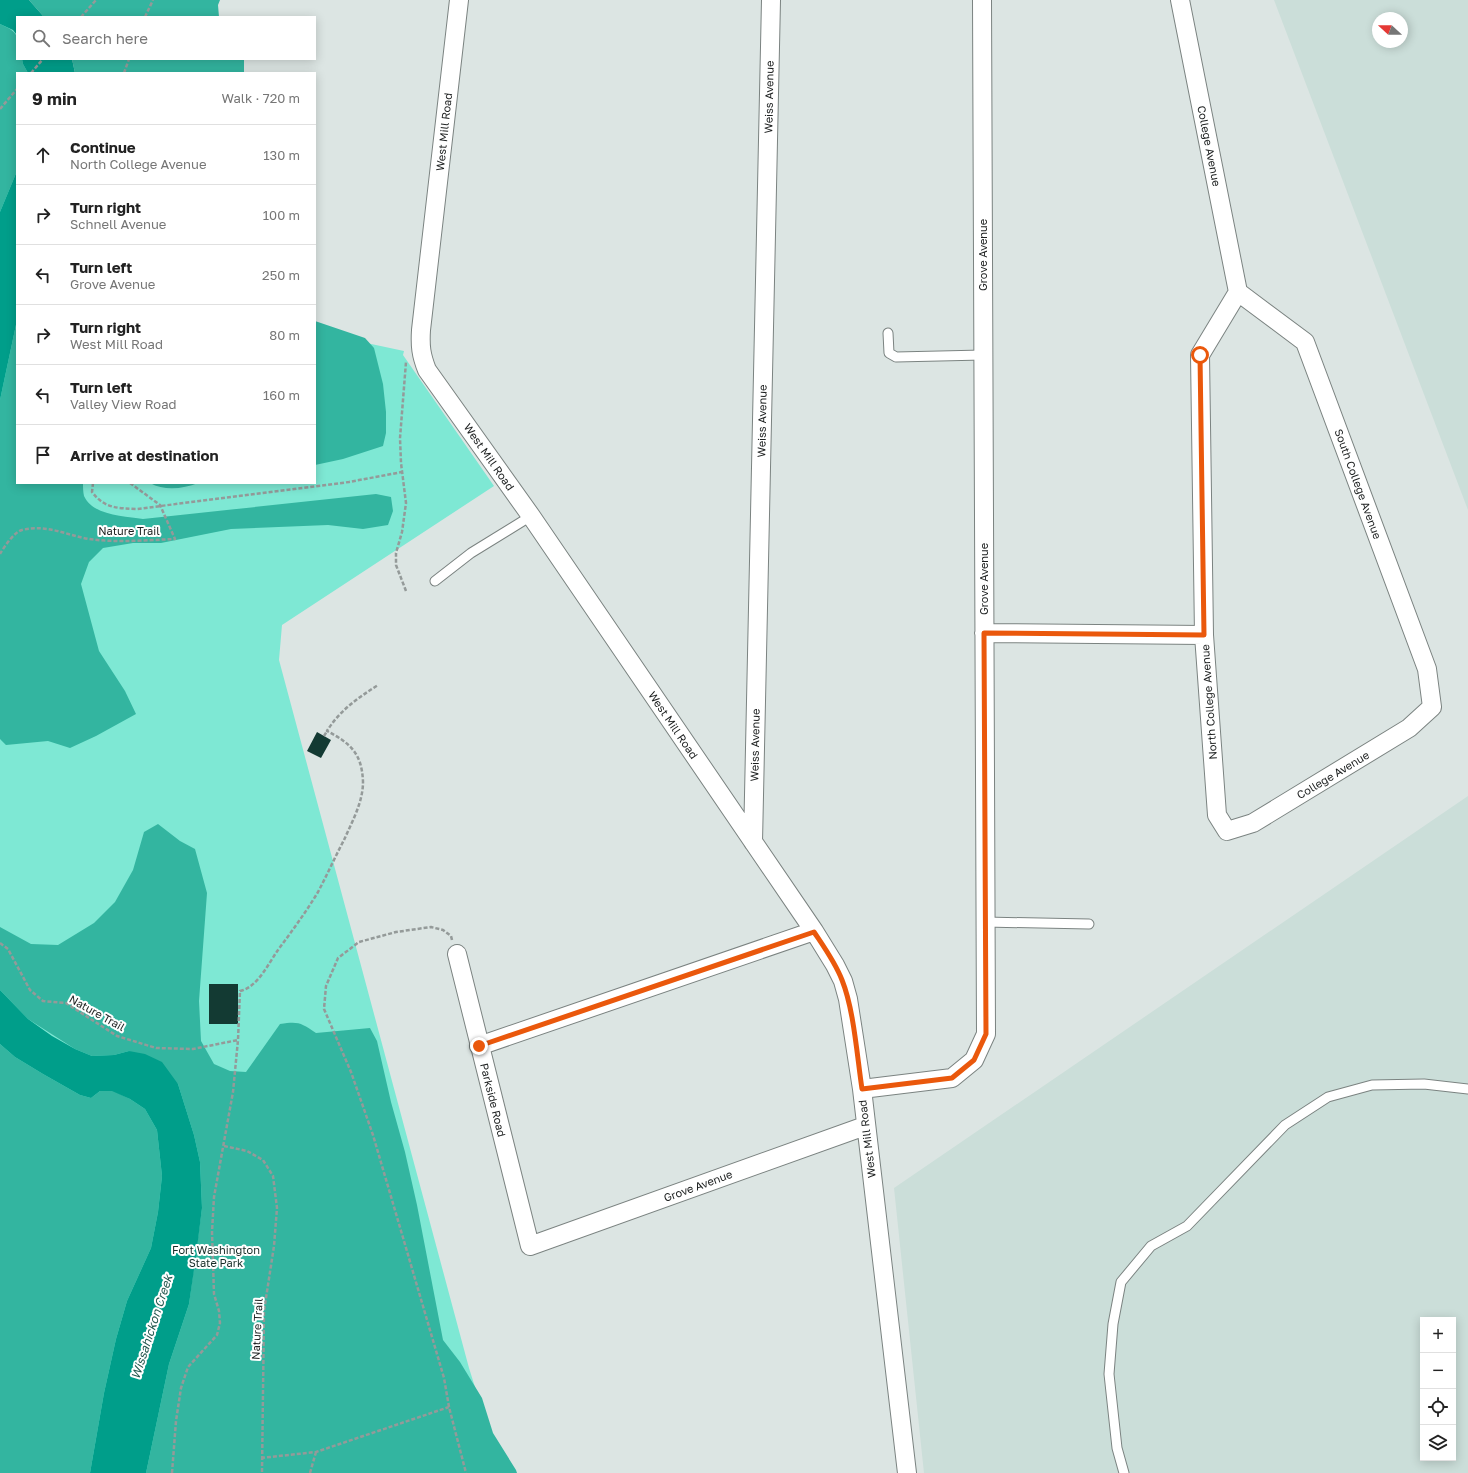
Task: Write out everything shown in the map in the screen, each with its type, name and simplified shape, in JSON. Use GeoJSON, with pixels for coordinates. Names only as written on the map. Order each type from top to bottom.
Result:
{"type":"FeatureCollection","features":[{"type":"Feature","properties":{"kind":"street","name":"West Mill Road"},"geometry":{"type":"LineString","coordinates":[[459,0],[420,345],[422,357],[427,370],[531,516],[814,932],[843,980],[853,1027],[862,1089],[907,1473]]}},
{"type":"Feature","properties":{"kind":"street","name":"Weiss Avenue"},"geometry":{"type":"LineString","coordinates":[[753,842],[772,0]]}},
{"type":"Feature","properties":{"kind":"street","name":"Grove Avenue"},"geometry":{"type":"LineString","coordinates":[[862,1089],[952,1078],[974,1060],[986,1034],[982,0]]}},
{"type":"Feature","properties":{"kind":"street","name":"College Avenue"},"geometry":{"type":"LineString","coordinates":[[1180,0],[1238,292]]}},
{"type":"Feature","properties":{"kind":"street","name":"North College Avenue"},"geometry":{"type":"LineString","coordinates":[[1227,831],[1217,815],[1204,635],[1200,355],[1238,292]]}},
{"type":"Feature","properties":{"kind":"street","name":"South College Avenue"},"geometry":{"type":"LineString","coordinates":[[1238,292],[1305,342],[1427,669],[1432,707]]}},
{"type":"Feature","properties":{"kind":"street"},"geometry":{"type":"LineString","coordinates":[[984,633],[1204,635]]}},
{"type":"Feature","properties":{"kind":"street","name":"College Avenue"},"geometry":{"type":"LineString","coordinates":[[1227,831],[1253,823],[1260,819],[1409,728],[1432,707]]}},
{"type":"Feature","properties":{"kind":"street"},"geometry":{"type":"LineString","coordinates":[[479,1046],[814,932]]}},
{"type":"Feature","properties":{"kind":"street","name":"Parkside Road"},"geometry":{"type":"LineString","coordinates":[[457,954],[530,1246]]}},
{"type":"Feature","properties":{"kind":"street","name":"Grove Avenue"},"geometry":{"type":"LineString","coordinates":[[530,1246],[866,1126]]}},
{"type":"Feature","properties":{"kind":"lane"},"geometry":{"type":"LineString","coordinates":[[888,333],[889,353],[896,357],[983,356]]}},
{"type":"Feature","properties":{"kind":"lane"},"geometry":{"type":"LineString","coordinates":[[435,581],[471,553],[531,516]]}},
{"type":"Feature","properties":{"kind":"lane"},"geometry":{"type":"LineString","coordinates":[[985,922],[1089,924]]}},
{"type":"Feature","properties":{"kind":"lane"},"geometry":{"type":"LineString","coordinates":[[1124,1473],[1117,1448],[1109,1374],[1113,1324],[1121,1282],[1152,1246],[1187,1226],[1285,1126],[1328,1096],[1372,1085],[1424,1084],[1468,1089]]}},
{"type":"Feature","properties":{"kind":"path"},"geometry":{"type":"LineString","coordinates":[[82,16],[96,0]]}},
{"type":"Feature","properties":{"kind":"path"},"geometry":{"type":"LineString","coordinates":[[145,16],[153,0]]}},
{"type":"Feature","properties":{"kind":"path"},"geometry":{"type":"LineString","coordinates":[[32,72],[42,60]]}},
{"type":"Feature","properties":{"kind":"path"},"geometry":{"type":"LineString","coordinates":[[124,72],[129,60]]}},
{"type":"Feature","properties":{"kind":"path"},"geometry":{"type":"LineString","coordinates":[[0,109],[16,90]]}},
{"type":"Feature","properties":{"kind":"path"},"geometry":{"type":"LineString","coordinates":[[406,360],[400,438],[406,513],[396,553],[396,565],[406,591]]}},
{"type":"Feature","properties":{"kind":"path"},"geometry":{"type":"LineString","coordinates":[[93,484],[92,492],[98,500],[116,508],[137,509],[349,482],[402,472]]}},
{"type":"Feature","properties":{"kind":"path"},"geometry":{"type":"LineString","coordinates":[[131,484],[160,505]]}},
{"type":"Feature","properties":{"kind":"path","name":"Nature Trail"},"geometry":{"type":"LineString","coordinates":[[0,554],[4,545],[21,530],[48,528],[88,539],[111,541],[176,538],[160,505]]}},
{"type":"Feature","properties":{"kind":"path"},"geometry":{"type":"LineString","coordinates":[[324,736],[334,720],[346,707],[378,685]]}},
{"type":"Feature","properties":{"kind":"path"},"geometry":{"type":"LineString","coordinates":[[172,1473],[180,1388],[188,1366],[217,1335],[220,1323],[219,1311],[214,1294],[212,1232],[214,1197],[233,1092],[238,1040],[240,991],[253,984],[265,970],[300,921],[318,892],[351,826],[362,792],[363,782],[358,758],[348,743],[326,731]]}},
{"type":"Feature","properties":{"kind":"path"},"geometry":{"type":"LineString","coordinates":[[457,954],[451,936],[443,930],[431,927],[396,932],[359,942],[338,958],[326,986],[324,1009],[351,1072],[373,1135],[444,1378],[449,1407],[466,1473]]}},
{"type":"Feature","properties":{"kind":"path","name":"Nature Trail"},"geometry":{"type":"LineString","coordinates":[[0,944],[8,949],[30,990],[43,1001],[66,1003],[117,1036],[156,1048],[193,1050],[238,1040]]}},
{"type":"Feature","properties":{"kind":"path","name":"Nature Trail"},"geometry":{"type":"LineString","coordinates":[[224,1146],[247,1151],[263,1160],[273,1176],[277,1208],[274,1246],[264,1311],[262,1473]]}},
{"type":"Feature","properties":{"kind":"path"},"geometry":{"type":"LineString","coordinates":[[261,1458],[316,1452],[449,1407]]}},
{"type":"Feature","properties":{"kind":"path"},"geometry":{"type":"LineString","coordinates":[[310,1473],[316,1452]]}},
{"type":"Feature","properties":{"kind":"shaded area"},"geometry":{"type":"Polygon","coordinates":[[[1274,0],[1468,0],[1468,510],[1274,0]]]}},
{"type":"Feature","properties":{"kind":"shaded area"},"geometry":{"type":"Polygon","coordinates":[[[1468,796],[1468,1473],[924,1473],[894,1188],[1468,796]]]}},
{"type":"Feature","properties":{"kind":"green space"},"geometry":{"type":"Polygon","coordinates":[[[29,0],[220,0],[218,5],[219,16],[43,16],[29,0]]]}},
{"type":"Feature","properties":{"kind":"green space","name":"Fort Washington State Park"},"geometry":{"type":"Polygon","coordinates":[[[0,7],[16,19],[16,60],[51,60],[61,72],[16,72],[16,484],[316,484],[316,332],[404,351],[403,355],[494,486],[282,625],[279,660],[469,1368],[502,1473],[0,1473],[0,7]]]}},
{"type":"Feature","properties":{"kind":"green space"},"geometry":{"type":"Polygon","coordinates":[[[0,24],[15,33],[16,60],[22,60],[27,72],[16,72],[16,173],[0,212],[0,24]]]}},
{"type":"Feature","properties":{"kind":"green space"},"geometry":{"type":"Polygon","coordinates":[[[72,60],[244,60],[244,72],[75,72],[72,60]]]}},
{"type":"Feature","properties":{"kind":"green space"},"geometry":{"type":"Polygon","coordinates":[[[316,321],[365,338],[374,348],[383,384],[386,412],[386,433],[383,446],[343,459],[316,465],[316,321]]]}},
{"type":"Feature","properties":{"kind":"green space"},"geometry":{"type":"Polygon","coordinates":[[[16,325],[16,484],[83,484],[84,496],[88,503],[94,508],[110,514],[143,519],[376,494],[391,497],[393,511],[388,525],[363,529],[328,525],[231,529],[161,543],[133,543],[103,548],[89,562],[81,584],[99,651],[125,691],[136,714],[96,736],[70,748],[48,741],[6,745],[0,739],[0,400],[16,325]]]}},
{"type":"Feature","properties":{"kind":"green space"},"geometry":{"type":"Polygon","coordinates":[[[152,484],[195,484],[186,487],[174,488],[155,486],[152,484]]]}},
{"type":"Feature","properties":{"kind":"green space"},"geometry":{"type":"Polygon","coordinates":[[[158,824],[180,841],[195,849],[207,893],[199,1001],[201,1041],[214,1064],[230,1071],[246,1072],[280,1024],[300,1024],[316,1033],[370,1028],[377,1041],[391,1102],[405,1152],[417,1205],[443,1340],[460,1362],[482,1398],[493,1433],[517,1473],[146,1473],[169,1364],[189,1304],[202,1208],[200,1162],[194,1135],[178,1084],[129,1051],[114,1055],[92,1056],[75,1049],[28,1019],[0,990],[0,927],[31,944],[58,945],[94,923],[115,902],[133,870],[144,832],[158,824]]]}},
{"type":"Feature","properties":{"kind":"green space"},"geometry":{"type":"Polygon","coordinates":[[[0,1044],[15,1057],[80,1095],[91,1098],[100,1091],[112,1090],[130,1099],[145,1109],[157,1130],[162,1176],[158,1212],[151,1248],[127,1301],[116,1339],[104,1393],[90,1473],[0,1473],[0,1044]]]}},
{"type":"Feature","properties":{"kind":"water"},"geometry":{"type":"Polygon","coordinates":[[[0,0],[29,0],[43,16],[16,16],[16,34],[13,30],[0,24],[0,0]]]}},
{"type":"Feature","properties":{"kind":"water"},"geometry":{"type":"Polygon","coordinates":[[[22,60],[72,60],[75,72],[27,72],[22,60]]]}},
{"type":"Feature","properties":{"kind":"water"},"geometry":{"type":"Polygon","coordinates":[[[16,173],[16,325],[0,400],[0,212],[16,173]]]}},
{"type":"Feature","properties":{"kind":"water","name":"Wissahickon Creek"},"geometry":{"type":"Polygon","coordinates":[[[0,990],[28,1019],[52,1036],[75,1049],[92,1056],[114,1055],[129,1051],[145,1054],[162,1062],[178,1084],[194,1135],[200,1162],[202,1208],[196,1256],[189,1304],[169,1364],[146,1473],[90,1473],[104,1393],[116,1339],[127,1301],[151,1248],[158,1212],[162,1176],[157,1130],[145,1109],[130,1099],[112,1091],[100,1091],[91,1098],[80,1095],[15,1057],[0,1044],[0,990]]]}},
{"type":"Feature","properties":{"kind":"building"},"geometry":{"type":"Polygon","coordinates":[[[317,732],[331,740],[321,758],[307,751],[317,732]]]}},
{"type":"Feature","properties":{"kind":"building"},"geometry":{"type":"Polygon","coordinates":[[[209,984],[238,984],[238,1024],[209,1024],[209,984]]]}},
{"type":"Feature","properties":{"kind":"route"},"geometry":{"type":"LineString","coordinates":[[479,1046],[814,932],[843,980],[853,1027],[862,1089],[952,1078],[974,1060],[986,1034],[984,633],[1204,635],[1200,355]]}}]}
